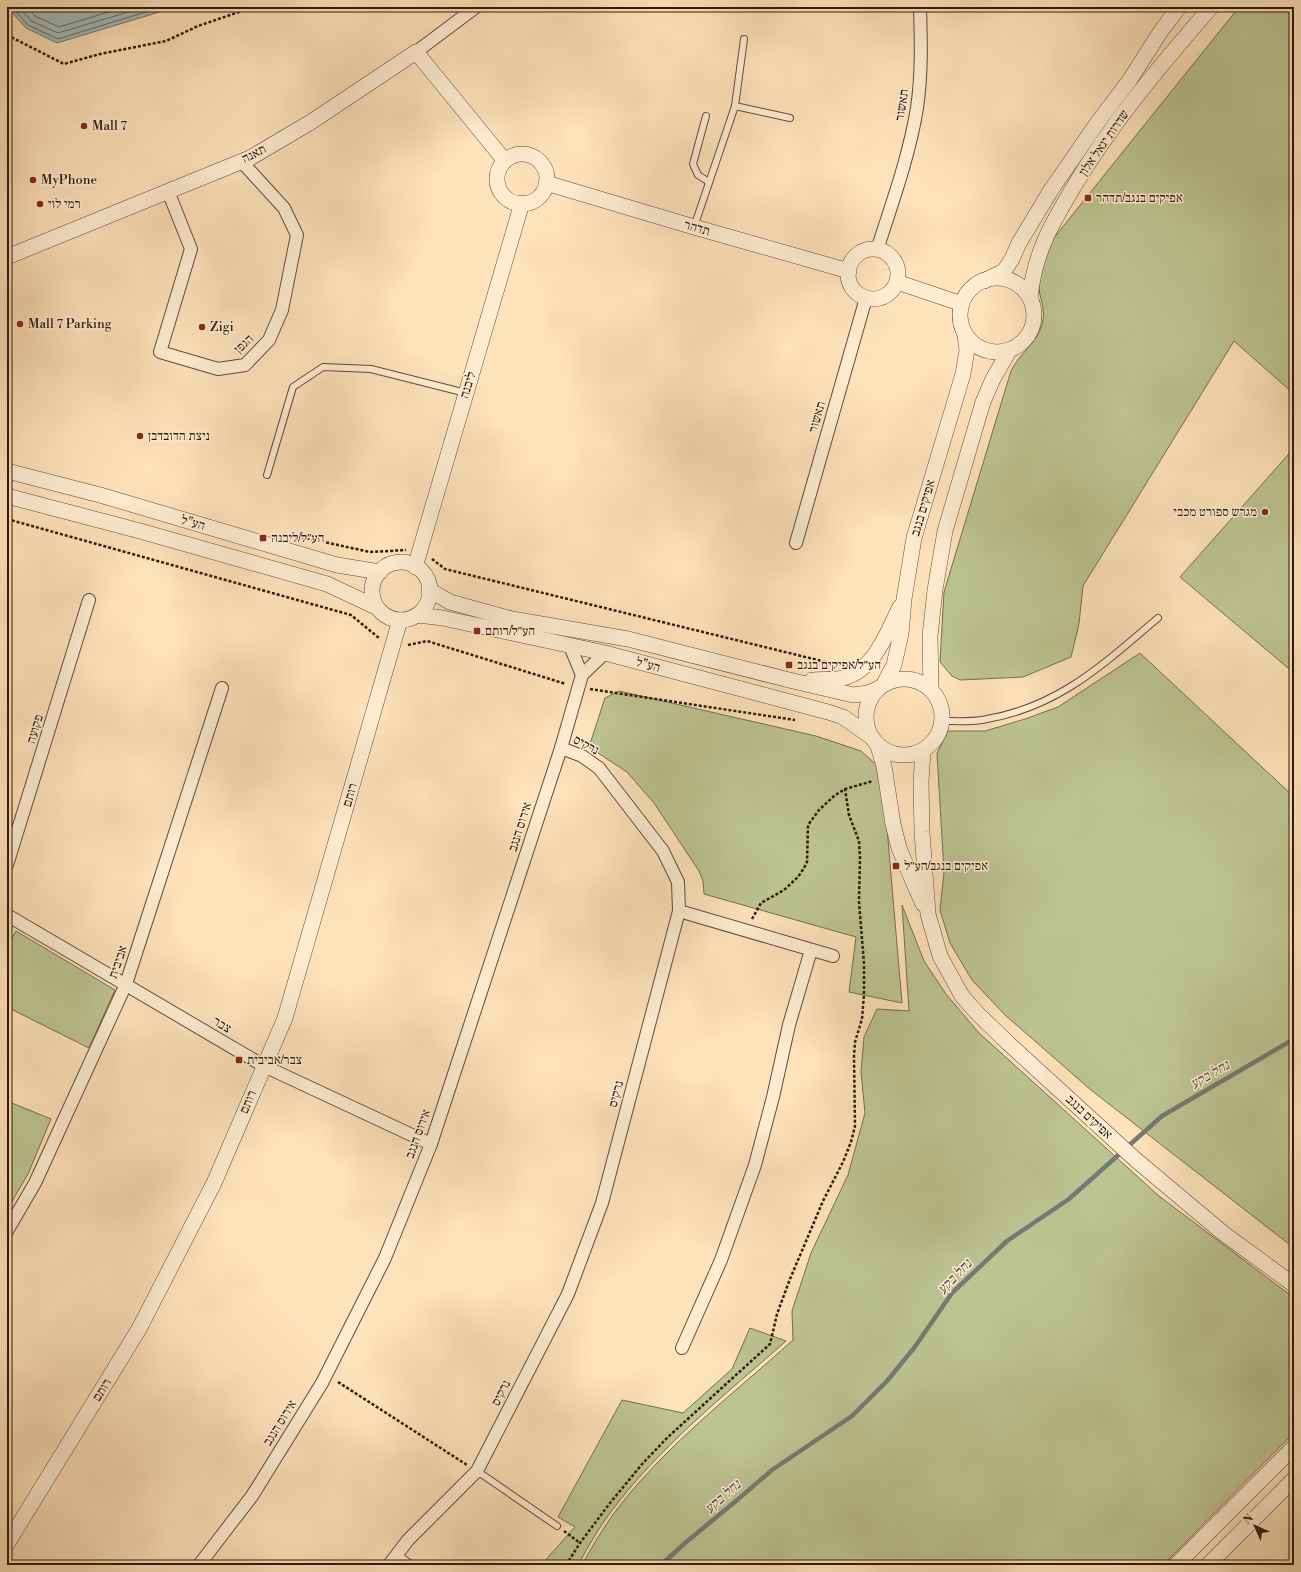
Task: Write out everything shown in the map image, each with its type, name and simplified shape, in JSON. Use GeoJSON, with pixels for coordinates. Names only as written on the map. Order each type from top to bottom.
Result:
{"type":"FeatureCollection","features":[{"type":"Feature","properties":{"kind":"street","name":"תאנה"},"geometry":{"type":"LineString","coordinates":[[7,257],[250,158],[311,122],[416,52],[476,7]]}},
{"type":"Feature","properties":{"kind":"street","name":"תאשור"},"geometry":{"type":"LineString","coordinates":[[877,250],[904,166],[917,108],[922,53],[920,7]]}},
{"type":"Feature","properties":{"kind":"street","name":"שדרות יגאל אלון"},"geometry":{"type":"LineString","coordinates":[[984,281],[1004,271],[1051,190],[1098,122],[1129,81],[1161,31],[1179,7]]}},
{"type":"Feature","properties":{"kind":"street","name":"שדרות יגאל אלון"},"geometry":{"type":"LineString","coordinates":[[1030,297],[1032,278],[1042,244],[1090,160],[1149,78],[1211,7]]}},
{"type":"Feature","properties":{"kind":"street"},"geometry":{"type":"LineString","coordinates":[[416,52],[505,161]]}},
{"type":"Feature","properties":{"kind":"street"},"geometry":{"type":"LineString","coordinates":[[526,154],[533,156],[540,161],[547,175],[546,183],[542,193],[537,199],[522,204],[508,199],[502,193],[498,186],[498,171],[505,161],[511,156],[526,154]]}},
{"type":"Feature","properties":{"kind":"street","name":"הגפן"},"geometry":{"type":"LineString","coordinates":[[168,191],[191,249],[160,352],[218,369],[245,365],[269,340],[282,310],[297,235],[284,208],[241,161]]}},
{"type":"Feature","properties":{"kind":"street","name":"תדהר"},"geometry":{"type":"LineString","coordinates":[[546,183],[849,271]]}},
{"type":"Feature","properties":{"kind":"street","name":"ליבנה"},"geometry":{"type":"LineString","coordinates":[[415,567],[522,204]]}},
{"type":"Feature","properties":{"kind":"street"},"geometry":{"type":"LineString","coordinates":[[870,250],[877,250],[888,254],[896,263],[898,274],[897,282],[893,289],[884,296],[877,299],[866,298],[853,289],[850,282],[849,271],[853,260],[859,254],[870,250]]}},
{"type":"Feature","properties":{"kind":"street"},"geometry":{"type":"LineString","coordinates":[[992,278],[1004,278],[1015,281],[1024,288],[1030,297],[1035,318],[1032,329],[1027,338],[1019,346],[1009,351],[996,353],[984,350],[973,344],[965,335],[960,324],[960,311],[963,299],[970,289],[992,278]]}},
{"type":"Feature","properties":{"kind":"street"},"geometry":{"type":"LineString","coordinates":[[897,282],[962,304]]}},
{"type":"Feature","properties":{"kind":"street","name":"תאשור"},"geometry":{"type":"LineString","coordinates":[[796,544],[866,298]]}},
{"type":"Feature","properties":{"kind":"street","name":"אפיקים בנגב"},"geometry":{"type":"LineString","coordinates":[[881,686],[894,665],[901,634],[904,599],[914,538],[963,374],[967,350],[965,335]]}},
{"type":"Feature","properties":{"kind":"street"},"geometry":{"type":"LineString","coordinates":[[931,689],[930,636],[935,590],[945,530],[983,402],[993,378],[1009,351]]}},
{"type":"Feature","properties":{"kind":"street","name":"הע\"ל"},"geometry":{"type":"LineString","coordinates":[[7,471],[100,495],[337,564],[380,572]]}},
{"type":"Feature","properties":{"kind":"street","name":"הע\"ל"},"geometry":{"type":"LineString","coordinates":[[7,496],[140,530],[327,584],[376,607]]}},
{"type":"Feature","properties":{"kind":"street"},"geometry":{"type":"LineString","coordinates":[[397,563],[406,563],[415,567],[422,573],[427,581],[429,590],[428,599],[424,608],[418,615],[409,619],[400,620],[390,618],[382,614],[376,607],[372,598],[372,589],[375,579],[380,572],[388,566],[397,563]]}},
{"type":"Feature","properties":{"kind":"street","name":"הע\"ל"},"geometry":{"type":"LineString","coordinates":[[429,590],[450,602],[512,619],[628,639],[853,695],[868,693],[881,686]]}},
{"type":"Feature","properties":{"kind":"street"},"geometry":{"type":"LineString","coordinates":[[789,680],[844,678],[866,665],[875,655],[904,599]]}},
{"type":"Feature","properties":{"kind":"street","name":"פקועה"},"geometry":{"type":"LineString","coordinates":[[7,865],[89,600]]}},
{"type":"Feature","properties":{"kind":"street","name":"הע\"ל"},"geometry":{"type":"LineString","coordinates":[[418,615],[443,618],[605,653],[828,712],[843,717],[874,741]]}},
{"type":"Feature","properties":{"kind":"street","name":"רותם"},"geometry":{"type":"LineString","coordinates":[[7,1544],[139,1329],[214,1183],[285,1018],[393,649],[400,620]]}},
{"type":"Feature","properties":{"kind":"street"},"geometry":{"type":"LineString","coordinates":[[570,646],[582,675]]}},
{"type":"Feature","properties":{"kind":"street","name":"אירוס הנגב"},"geometry":{"type":"LineString","coordinates":[[199,1565],[252,1496],[326,1375],[385,1258],[431,1144],[561,748],[582,675],[605,653]]}},
{"type":"Feature","properties":{"kind":"street"},"geometry":{"type":"LineString","coordinates":[[897,678],[909,678],[921,682],[931,689],[938,698],[942,709],[942,721],[939,732],[933,742],[924,750],[912,754],[900,755],[888,752],[874,741],[866,724],[865,712],[869,700],[881,686],[897,678]]}},
{"type":"Feature","properties":{"kind":"street","name":"אביבית"},"geometry":{"type":"LineString","coordinates":[[7,1232],[35,1183],[126,984],[222,688]]}},
{"type":"Feature","properties":{"kind":"street","name":"אפיקים בנגב"},"geometry":{"type":"LineString","coordinates":[[874,741],[887,777],[893,824],[899,848],[928,914],[940,956],[962,996],[978,1014],[1108,1136],[1223,1233],[1294,1285]]}},
{"type":"Feature","properties":{"kind":"street","name":"נרקיס"},"geometry":{"type":"LineString","coordinates":[[390,1565],[397,1554],[477,1471],[568,1294],[602,1203],[679,911],[678,882],[663,851],[599,768],[582,756],[561,748]]}},
{"type":"Feature","properties":{"kind":"street","name":"אפיקים בנגב"},"geometry":{"type":"LineString","coordinates":[[924,750],[921,782],[922,832],[928,914]]}},
{"type":"Feature","properties":{"kind":"street"},"geometry":{"type":"LineString","coordinates":[[679,911],[833,956]]}},
{"type":"Feature","properties":{"kind":"street","name":"צבר"},"geometry":{"type":"LineString","coordinates":[[7,915],[264,1066],[431,1144]]}},
{"type":"Feature","properties":{"kind":"street"},"geometry":{"type":"LineString","coordinates":[[682,1348],[718,1266],[744,1198],[777,1083],[789,1025],[811,950]]}},
{"type":"Feature","properties":{"kind":"street"},"geometry":{"type":"LineString","coordinates":[[1176,1565],[1294,1447]]}},
{"type":"Feature","properties":{"kind":"street"},"geometry":{"type":"LineString","coordinates":[[1208,1565],[1294,1479]]}},
{"type":"Feature","properties":{"kind":"lane"},"geometry":{"type":"LineString","coordinates":[[694,227],[734,106],[744,40]]}},
{"type":"Feature","properties":{"kind":"lane"},"geometry":{"type":"LineString","coordinates":[[734,106],[790,118]]}},
{"type":"Feature","properties":{"kind":"lane"},"geometry":{"type":"LineString","coordinates":[[706,116],[693,164],[698,175],[709,182]]}},
{"type":"Feature","properties":{"kind":"lane"},"geometry":{"type":"LineString","coordinates":[[267,475],[293,387],[323,367],[371,369],[466,393]]}},
{"type":"Feature","properties":{"kind":"lane"},"geometry":{"type":"LineString","coordinates":[[942,721],[981,720],[1017,712],[1041,704],[1073,686],[1100,667],[1158,618]]}},
{"type":"Feature","properties":{"kind":"lane"},"geometry":{"type":"LineString","coordinates":[[477,1471],[558,1526]]}},
{"type":"Feature","properties":{"kind":"lane"},"geometry":{"type":"LineString","coordinates":[[397,1554],[412,1565]]}},
{"type":"Feature","properties":{"kind":"path"},"geometry":{"type":"LineString","coordinates":[[7,35],[64,64],[100,54],[166,41],[198,26],[249,7]]}},
{"type":"Feature","properties":{"kind":"path"},"geometry":{"type":"LineString","coordinates":[[7,519],[351,615],[393,649],[427,641],[578,688],[796,720]]}},
{"type":"Feature","properties":{"kind":"path"},"geometry":{"type":"LineString","coordinates":[[745,931],[761,902],[784,890],[798,877],[804,868],[807,862],[808,825],[819,810],[834,796],[845,789],[887,777]]}},
{"type":"Feature","properties":{"kind":"path"},"geometry":{"type":"LineString","coordinates":[[566,1565],[580,1543],[610,1503],[652,1453],[770,1344],[777,1314],[790,1279],[823,1201],[843,1162],[851,1142],[855,1126],[855,1042],[862,1019],[864,964],[859,902],[859,841],[849,815],[845,789]]}},
{"type":"Feature","properties":{"kind":"path"},"geometry":{"type":"LineString","coordinates":[[326,1375],[477,1471]]}},
{"type":"Feature","properties":{"kind":"path"},"geometry":{"type":"LineString","coordinates":[[558,1526],[580,1543]]}},
{"type":"Feature","properties":{"kind":"green space"},"geometry":{"type":"Polygon","coordinates":[[[1239,7],[1294,7],[1294,394],[1234,341],[1083,586],[1079,624],[1071,657],[1023,677],[960,680],[952,676],[940,662],[944,592],[1011,371],[1018,359],[1036,338],[1042,325],[1044,313],[1039,283],[1049,244],[1239,7]]]}},
{"type":"Feature","properties":{"kind":"green space","name":"מגרש ספורט מכבי"},"geometry":{"type":"Polygon","coordinates":[[[1294,448],[1294,673],[1180,577],[1294,448]]]}},
{"type":"Feature","properties":{"kind":"green space"},"geometry":{"type":"Polygon","coordinates":[[[1140,653],[1294,797],[1294,1248],[1091,1090],[1005,1015],[972,980],[950,943],[940,910],[944,872],[937,753],[948,731],[985,731],[1058,707],[1140,653]]]}},
{"type":"Feature","properties":{"kind":"green space"},"geometry":{"type":"Polygon","coordinates":[[[619,691],[816,736],[861,751],[879,767],[884,793],[902,1003],[849,992],[856,937],[704,894],[703,881],[699,871],[654,803],[627,772],[589,747],[605,698],[619,691]]]}},
{"type":"Feature","properties":{"kind":"green space"},"geometry":{"type":"Polygon","coordinates":[[[902,905],[924,961],[946,994],[979,1033],[1159,1196],[1294,1298],[1294,1433],[1163,1565],[582,1565],[612,1516],[653,1468],[675,1445],[793,1340],[792,1311],[811,1253],[848,1175],[865,1113],[861,1072],[864,1037],[877,1009],[909,1011],[902,905]]]}},
{"type":"Feature","properties":{"kind":"green space"},"geometry":{"type":"Polygon","coordinates":[[[16,931],[115,990],[89,1048],[7,1007],[7,947],[16,931]]]}},
{"type":"Feature","properties":{"kind":"green space"},"geometry":{"type":"Polygon","coordinates":[[[7,1101],[51,1119],[28,1174],[7,1210],[7,1101]]]}},
{"type":"Feature","properties":{"kind":"green space"},"geometry":{"type":"Polygon","coordinates":[[[750,1328],[786,1341],[694,1422],[650,1466],[629,1489],[606,1519],[593,1538],[578,1565],[541,1565],[575,1527],[558,1517],[622,1400],[683,1413],[732,1369],[750,1328]]]}},
{"type":"Feature","properties":{"kind":"water"},"geometry":{"type":"Polygon","coordinates":[[[7,7],[176,7],[57,43],[26,28],[7,7]]]}},
{"type":"Feature","properties":{"kind":"waterway","name":"נחל בקע"},"geometry":{"type":"LineString","coordinates":[[661,1565],[772,1470],[852,1416],[887,1381],[914,1348],[952,1293],[1007,1241],[1069,1199],[1162,1116],[1294,1039]]}},
{"type":"Feature","properties":{"kind":"place","name":"Mall 7"},"geometry":{"type":"Point","coordinates":[84,126]}},
{"type":"Feature","properties":{"kind":"place","name":"MyPhone"},"geometry":{"type":"Point","coordinates":[33,180]}},
{"type":"Feature","properties":{"kind":"place","name":"אפיקים בנגב/תדהר"},"geometry":{"type":"Point","coordinates":[1088,198]}},
{"type":"Feature","properties":{"kind":"place","name":"רמי לוי"},"geometry":{"type":"Point","coordinates":[40,204]}},
{"type":"Feature","properties":{"kind":"place","name":"Mall 7 Parking"},"geometry":{"type":"Point","coordinates":[20,324]}},
{"type":"Feature","properties":{"kind":"place","name":"Zigi"},"geometry":{"type":"Point","coordinates":[202,327]}},
{"type":"Feature","properties":{"kind":"place","name":"ניצת הדובדבן"},"geometry":{"type":"Point","coordinates":[140,436]}},
{"type":"Feature","properties":{"kind":"place","name":"מגרש ספורט מכבי"},"geometry":{"type":"Point","coordinates":[1265,512]}},
{"type":"Feature","properties":{"kind":"place","name":"הע״ל/ליבנה"},"geometry":{"type":"Point","coordinates":[263,538]}},
{"type":"Feature","properties":{"kind":"place","name":"הע״ל/רותם"},"geometry":{"type":"Point","coordinates":[477,631]}},
{"type":"Feature","properties":{"kind":"place","name":"הע״ל/אפיקים בנגב"},"geometry":{"type":"Point","coordinates":[789,665]}},
{"type":"Feature","properties":{"kind":"place","name":"אפיקים בנגב/הע״ל"},"geometry":{"type":"Point","coordinates":[896,866]}},
{"type":"Feature","properties":{"kind":"place","name":"צבר/אביבית"},"geometry":{"type":"Point","coordinates":[239,1060]}}]}
